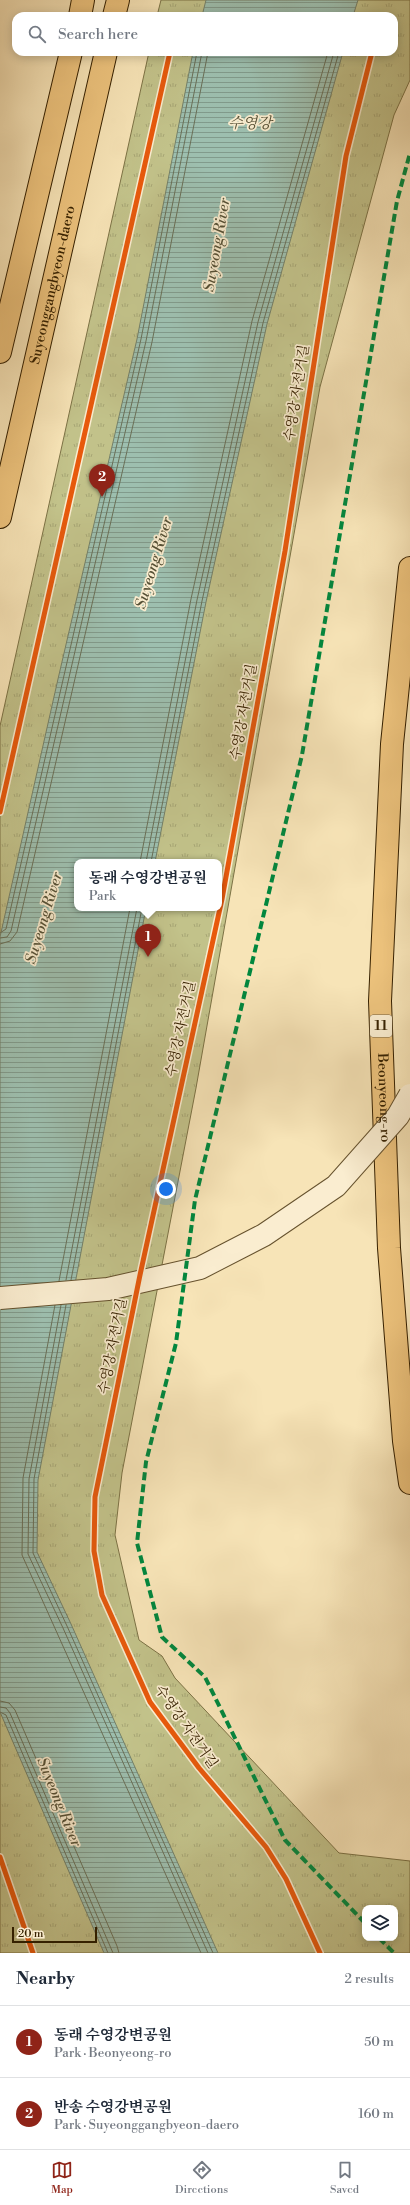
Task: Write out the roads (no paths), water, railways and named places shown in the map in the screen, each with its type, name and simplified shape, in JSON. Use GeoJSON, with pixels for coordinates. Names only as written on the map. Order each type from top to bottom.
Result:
{"type":"FeatureCollection","features":[{"type":"Feature","properties":{"kind":"main road"},"geometry":{"type":"LineString","coordinates":[[81,12],[83,0]]}},
{"type":"Feature","properties":{"kind":"main road"},"geometry":{"type":"LineString","coordinates":[[115,12],[118,0]]}},
{"type":"Feature","properties":{"kind":"main road"},"geometry":{"type":"LineString","coordinates":[[0,352],[70,56]]}},
{"type":"Feature","properties":{"kind":"main road","name":"Suyeonggangbyeon-daero"},"geometry":{"type":"LineString","coordinates":[[0,517],[105,56]]}},
{"type":"Feature","properties":{"kind":"main road","name":"Beonyeong-ro"},"geometry":{"type":"LineString","coordinates":[[410,568],[392,744],[380,1001],[389,1248],[404,1442],[410,1483]]}},
{"type":"Feature","properties":{"kind":"street"},"geometry":{"type":"LineString","coordinates":[[0,1298],[108,1289],[200,1268],[264,1235],[336,1186],[398,1116],[410,1095]]}},
{"type":"Feature","properties":{"kind":"water"},"geometry":{"type":"Polygon","coordinates":[[[206,0],[358,0],[354,12],[203,12],[206,0]]]}},
{"type":"Feature","properties":{"kind":"water","name":"수영강"},"geometry":{"type":"Polygon","coordinates":[[[192,56],[342,56],[267,324],[206,602],[156,859],[74,859],[74,911],[145,911],[38,1480],[37,1552],[71,1624],[218,1953],[104,1953],[0,1712],[0,937],[137,339],[192,56]]]}},
{"type":"Feature","properties":{"kind":"place","name":"반송 수영강변공원"},"geometry":{"type":"Point","coordinates":[102,497]}},
{"type":"Feature","properties":{"kind":"place","name":"동래 수영강변공원"},"geometry":{"type":"Point","coordinates":[148,957]}},
{"type":"Feature","properties":{"kind":"water label","name":"Suyeong River"},"geometry":{"type":"Point","coordinates":[217,245]}},
{"type":"Feature","properties":{"kind":"water label","name":"Suyeong River"},"geometry":{"type":"Point","coordinates":[154,563]}},
{"type":"Feature","properties":{"kind":"water label","name":"Suyeong River"},"geometry":{"type":"Point","coordinates":[44,918]}},
{"type":"Feature","properties":{"kind":"water label","name":"Suyeong River"},"geometry":{"type":"Point","coordinates":[59,1802]}}]}
